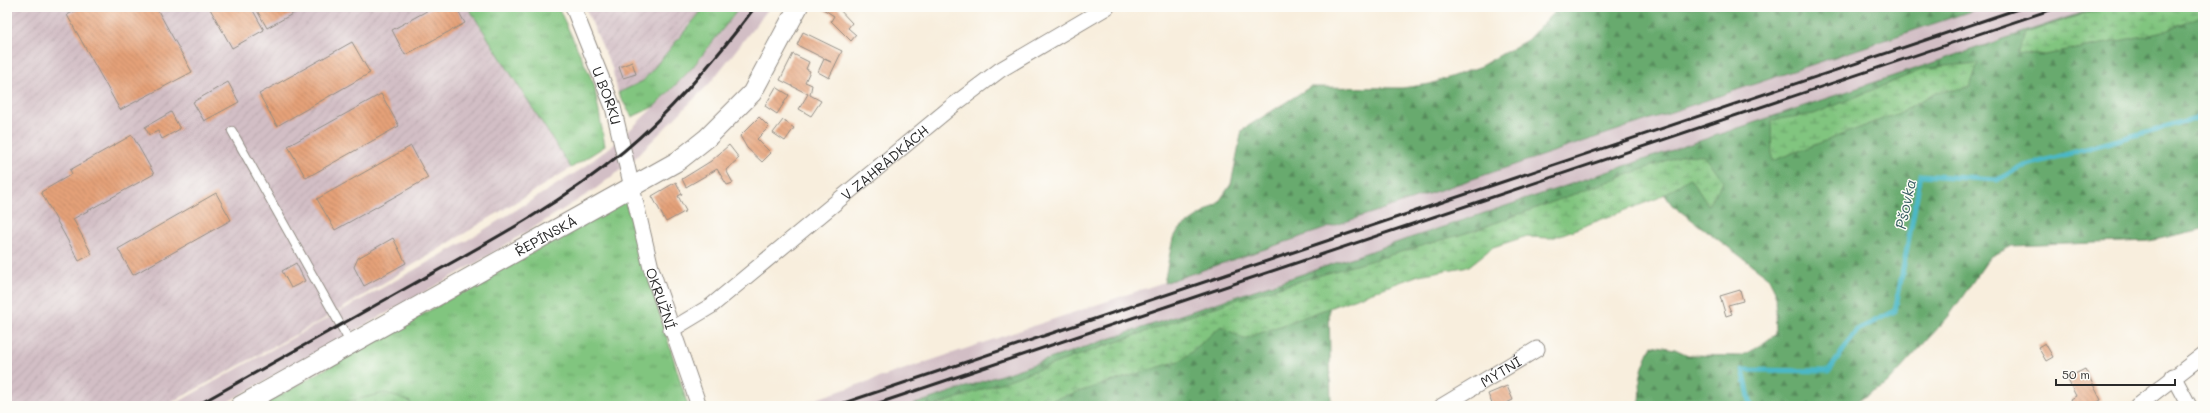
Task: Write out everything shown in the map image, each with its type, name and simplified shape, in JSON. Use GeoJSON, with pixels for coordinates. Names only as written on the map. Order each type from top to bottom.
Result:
{"type":"FeatureCollection","features":[{"type":"Feature","properties":{"kind":"street","name":"U BORKU"},"geometry":{"type":"LineString","coordinates":[[573,7],[613,107],[624,151],[630,188]]}},
{"type":"Feature","properties":{"kind":"street","name":"ŘEPÍNSKÁ"},"geometry":{"type":"LineString","coordinates":[[240,406],[678,161],[707,138],[752,93],[798,7]]}},
{"type":"Feature","properties":{"kind":"street","name":"V ZAHRÁDKÁCH"},"geometry":{"type":"LineString","coordinates":[[671,330],[711,306],[945,112],[1000,70],[1107,7]]}},
{"type":"Feature","properties":{"kind":"street","name":"OKRUŽNÍ"},"geometry":{"type":"LineString","coordinates":[[630,188],[651,268],[671,330],[699,406]]}},
{"type":"Feature","properties":{"kind":"street","name":"MÝTNÍ"},"geometry":{"type":"LineString","coordinates":[[1442,406],[1537,349]]}},
{"type":"Feature","properties":{"kind":"street"},"geometry":{"type":"LineString","coordinates":[[2137,406],[2173,376],[2203,355]]}},
{"type":"Feature","properties":{"kind":"street"},"geometry":{"type":"LineString","coordinates":[[2173,376],[2189,406]]}},
{"type":"Feature","properties":{"kind":"lane"},"geometry":{"type":"LineString","coordinates":[[232,131],[352,344]]}},
{"type":"Feature","properties":{"kind":"shaded area"},"geometry":{"type":"Polygon","coordinates":[[[7,7],[468,7],[571,168],[333,314],[165,406],[7,406],[7,7]]]}},
{"type":"Feature","properties":{"kind":"shaded area"},"geometry":{"type":"Polygon","coordinates":[[[585,7],[705,7],[643,81],[618,93],[612,68],[585,7]]]}},
{"type":"Feature","properties":{"kind":"shaded area"},"geometry":{"type":"Polygon","coordinates":[[[740,7],[770,7],[710,83],[633,160],[594,190],[478,262],[220,406],[171,406],[466,241],[580,170],[617,142],[655,106],[692,68],[740,7]]]}},
{"type":"Feature","properties":{"kind":"shaded area"},"geometry":{"type":"Polygon","coordinates":[[[1983,7],[2099,7],[909,406],[795,406],[1983,7]]]}},
{"type":"Feature","properties":{"kind":"green space"},"geometry":{"type":"Polygon","coordinates":[[[468,7],[558,7],[594,84],[605,146],[571,168],[468,7]]]}},
{"type":"Feature","properties":{"kind":"green space"},"geometry":{"type":"Polygon","coordinates":[[[705,7],[740,7],[692,68],[655,106],[632,117],[618,93],[643,81],[705,7]]]}},
{"type":"Feature","properties":{"kind":"green space"},"geometry":{"type":"Polygon","coordinates":[[[1559,7],[1983,7],[1164,283],[1173,238],[1181,228],[1218,203],[1231,184],[1242,130],[1310,87],[1402,88],[1430,84],[1479,67],[1527,40],[1559,7]]]}},
{"type":"Feature","properties":{"kind":"green space"},"geometry":{"type":"Polygon","coordinates":[[[2099,7],[2203,7],[2203,229],[2150,241],[2012,246],[1990,257],[1949,316],[1887,384],[1847,406],[1638,406],[1640,397],[1640,381],[1644,363],[1652,345],[1675,349],[1688,355],[1740,356],[1755,349],[1776,334],[1775,291],[1768,277],[1672,205],[1660,188],[1585,211],[1329,306],[1331,406],[909,406],[2099,7]]]}},
{"type":"Feature","properties":{"kind":"green space"},"geometry":{"type":"Polygon","coordinates":[[[2104,7],[2203,7],[2203,15],[2164,32],[2045,55],[2017,52],[2026,33],[2104,7]]]}},
{"type":"Feature","properties":{"kind":"green space"},"geometry":{"type":"Polygon","coordinates":[[[1978,63],[1970,87],[1934,93],[1899,113],[1772,161],[1771,120],[1814,114],[1926,68],[1978,63]]]}},
{"type":"Feature","properties":{"kind":"green space"},"geometry":{"type":"Polygon","coordinates":[[[1682,155],[1705,156],[1723,182],[1708,205],[1690,178],[1658,198],[1552,238],[1524,237],[1493,247],[1469,266],[1419,275],[1244,339],[1221,326],[1182,360],[1032,406],[935,406],[1238,299],[1473,231],[1682,155]]]}},
{"type":"Feature","properties":{"kind":"green space"},"geometry":{"type":"Polygon","coordinates":[[[625,200],[688,406],[260,406],[625,200]]]}},
{"type":"Feature","properties":{"kind":"green space"},"geometry":{"type":"Polygon","coordinates":[[[385,393],[411,402],[409,406],[326,406],[385,393]]]}},
{"type":"Feature","properties":{"kind":"building"},"geometry":{"type":"Polygon","coordinates":[[[83,7],[156,7],[192,72],[120,110],[67,15],[83,7]]]}},
{"type":"Feature","properties":{"kind":"building"},"geometry":{"type":"Polygon","coordinates":[[[209,7],[251,7],[264,30],[232,48],[209,7]]]}},
{"type":"Feature","properties":{"kind":"building"},"geometry":{"type":"Polygon","coordinates":[[[255,7],[305,7],[267,28],[255,7]]]}},
{"type":"Feature","properties":{"kind":"building"},"geometry":{"type":"Polygon","coordinates":[[[434,7],[456,7],[465,23],[405,55],[392,30],[434,7]]]}},
{"type":"Feature","properties":{"kind":"building"},"geometry":{"type":"Polygon","coordinates":[[[820,7],[837,7],[852,23],[848,28],[856,35],[851,41],[831,21],[834,16],[820,7]]]}},
{"type":"Feature","properties":{"kind":"building"},"geometry":{"type":"Polygon","coordinates":[[[803,32],[842,51],[829,78],[818,72],[824,59],[831,62],[797,45],[803,32]]]}},
{"type":"Feature","properties":{"kind":"building"},"geometry":{"type":"Polygon","coordinates":[[[352,42],[370,73],[277,126],[259,94],[352,42]]]}},
{"type":"Feature","properties":{"kind":"building"},"geometry":{"type":"Polygon","coordinates":[[[793,54],[809,62],[806,69],[810,71],[805,82],[812,85],[810,95],[821,101],[811,116],[799,109],[808,94],[780,80],[793,54]]]}},
{"type":"Feature","properties":{"kind":"building"},"geometry":{"type":"Polygon","coordinates":[[[632,62],[636,74],[623,78],[619,67],[632,62]]]}},
{"type":"Feature","properties":{"kind":"building"},"geometry":{"type":"Polygon","coordinates":[[[228,82],[239,102],[204,121],[193,102],[228,82]]]}},
{"type":"Feature","properties":{"kind":"building"},"geometry":{"type":"Polygon","coordinates":[[[776,87],[789,95],[777,114],[765,106],[776,87]]]}},
{"type":"Feature","properties":{"kind":"building"},"geometry":{"type":"Polygon","coordinates":[[[381,94],[399,126],[306,178],[288,146],[381,94]]]}},
{"type":"Feature","properties":{"kind":"building"},"geometry":{"type":"Polygon","coordinates":[[[171,112],[180,129],[162,139],[158,131],[149,135],[145,127],[171,112]]]}},
{"type":"Feature","properties":{"kind":"building"},"geometry":{"type":"Polygon","coordinates":[[[759,117],[769,127],[757,139],[771,153],[762,162],[747,148],[740,136],[759,117]]]}},
{"type":"Feature","properties":{"kind":"building"},"geometry":{"type":"Polygon","coordinates":[[[783,120],[794,128],[785,141],[773,133],[783,120]]]}},
{"type":"Feature","properties":{"kind":"building"},"geometry":{"type":"Polygon","coordinates":[[[132,135],[154,174],[73,219],[92,254],[79,261],[41,192],[72,174],[70,170],[132,135]]]}},
{"type":"Feature","properties":{"kind":"building"},"geometry":{"type":"Polygon","coordinates":[[[729,145],[739,158],[726,170],[733,183],[727,185],[717,169],[686,187],[682,179],[711,161],[729,145]]]}},
{"type":"Feature","properties":{"kind":"building"},"geometry":{"type":"Polygon","coordinates":[[[411,146],[428,178],[335,230],[317,199],[411,146]]]}},
{"type":"Feature","properties":{"kind":"building"},"geometry":{"type":"Polygon","coordinates":[[[676,182],[682,194],[678,196],[686,211],[666,222],[652,196],[676,182]]]}},
{"type":"Feature","properties":{"kind":"building"},"geometry":{"type":"Polygon","coordinates":[[[216,193],[231,220],[133,275],[118,249],[216,193]]]}},
{"type":"Feature","properties":{"kind":"building"},"geometry":{"type":"Polygon","coordinates":[[[393,238],[406,263],[364,286],[354,267],[358,258],[393,238]]]}},
{"type":"Feature","properties":{"kind":"building"},"geometry":{"type":"Polygon","coordinates":[[[296,263],[305,281],[291,288],[282,271],[296,263]]]}},
{"type":"Feature","properties":{"kind":"building"},"geometry":{"type":"Polygon","coordinates":[[[1740,290],[1743,301],[1728,305],[1732,314],[1726,316],[1720,296],[1740,290]]]}},
{"type":"Feature","properties":{"kind":"building"},"geometry":{"type":"Polygon","coordinates":[[[2045,343],[2053,357],[2046,361],[2038,347],[2045,343]]]}},
{"type":"Feature","properties":{"kind":"building"},"geometry":{"type":"Polygon","coordinates":[[[2085,369],[2101,400],[2090,406],[2074,406],[2071,399],[2076,396],[2067,378],[2085,369]]]}},
{"type":"Feature","properties":{"kind":"building"},"geometry":{"type":"Polygon","coordinates":[[[1507,386],[1513,400],[1500,406],[1493,406],[1488,394],[1507,386]]]}},
{"type":"Feature","properties":{"kind":"waterway","name":"Pšovka"},"geometry":{"type":"LineString","coordinates":[[1751,406],[1743,370],[1829,371],[1857,330],[1895,311],[1921,175],[1997,180],[2021,167],[2203,116]]}},
{"type":"Feature","properties":{"kind":"railway"},"geometry":{"type":"LineString","coordinates":[[196,406],[502,235],[552,204],[601,170],[642,135],[677,101],[725,46],[755,7]]}},
{"type":"Feature","properties":{"kind":"railway"},"geometry":{"type":"LineString","coordinates":[[835,406],[2024,7]]}},
{"type":"Feature","properties":{"kind":"railway"},"geometry":{"type":"LineString","coordinates":[[870,406],[2059,7]]}}]}
